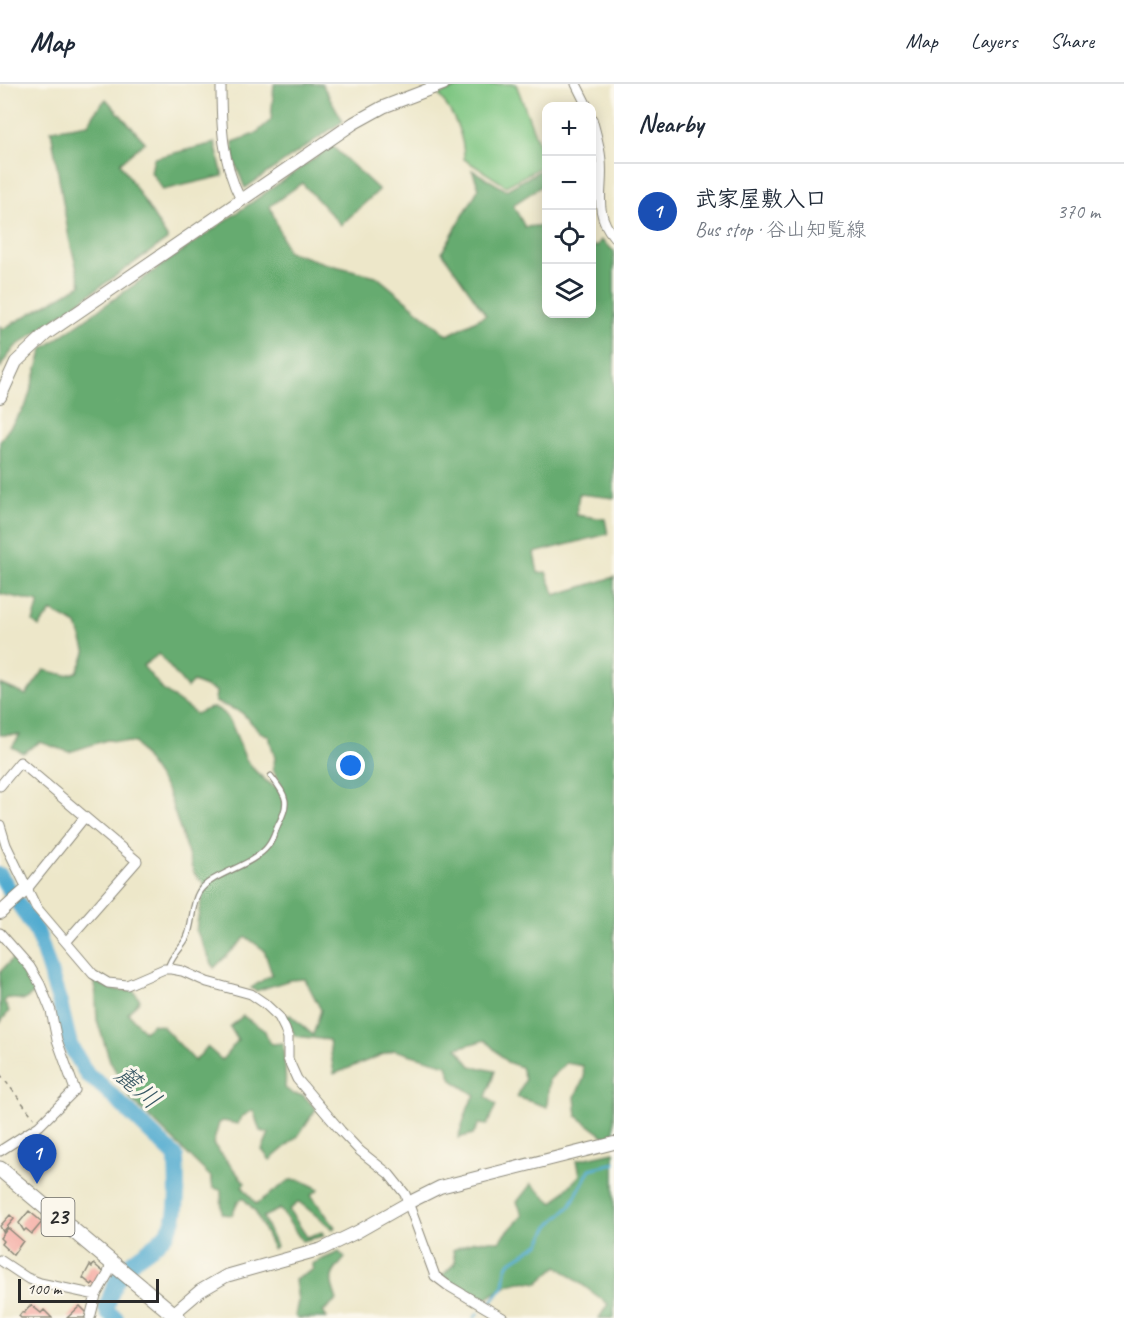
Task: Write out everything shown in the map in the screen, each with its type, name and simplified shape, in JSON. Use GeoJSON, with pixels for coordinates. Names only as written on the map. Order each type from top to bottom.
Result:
{"type":"FeatureCollection","features":[{"type":"Feature","properties":{"kind":"main road","name":"23"},"geometry":{"type":"LineString","coordinates":[[0,1169],[176,1316]]}},
{"type":"Feature","properties":{"kind":"street"},"geometry":{"type":"LineString","coordinates":[[221,84],[224,147],[232,182],[241,200]]}},
{"type":"Feature","properties":{"kind":"street"},"geometry":{"type":"LineString","coordinates":[[0,397],[16,362],[46,334],[362,118],[383,107],[443,84]]}},
{"type":"Feature","properties":{"kind":"street"},"geometry":{"type":"LineString","coordinates":[[576,84],[585,102]]}},
{"type":"Feature","properties":{"kind":"street"},"geometry":{"type":"LineString","coordinates":[[596,139],[602,162],[599,192],[602,212],[609,231],[614,237]]}},
{"type":"Feature","properties":{"kind":"street"},"geometry":{"type":"LineString","coordinates":[[0,786],[20,762],[137,861],[66,942]]}},
{"type":"Feature","properties":{"kind":"street"},"geometry":{"type":"LineString","coordinates":[[2,911],[24,891],[84,818]]}},
{"type":"Feature","properties":{"kind":"street"},"geometry":{"type":"LineString","coordinates":[[0,825],[24,891],[44,918],[93,974],[108,982],[127,985],[168,969],[182,971],[207,982],[250,994],[279,1017],[288,1038],[288,1059],[297,1079],[341,1131],[389,1174],[405,1194],[435,1276],[489,1315],[503,1318]]}},
{"type":"Feature","properties":{"kind":"street"},"geometry":{"type":"LineString","coordinates":[[0,933],[30,967],[40,984],[51,1011],[57,1040],[75,1090],[39,1126],[0,1151]]}},
{"type":"Feature","properties":{"kind":"street"},"geometry":{"type":"LineString","coordinates":[[176,1316],[200,1291],[226,1276],[322,1249],[408,1203],[452,1184],[614,1143]]}},
{"type":"Feature","properties":{"kind":"street"},"geometry":{"type":"LineString","coordinates":[[0,1260],[27,1278],[40,1283],[96,1294]]}},
{"type":"Feature","properties":{"kind":"street"},"geometry":{"type":"LineString","coordinates":[[90,1318],[96,1294],[114,1263]]}},
{"type":"Feature","properties":{"kind":"lane"},"geometry":{"type":"LineString","coordinates":[[168,969],[170,959],[187,938],[199,892],[213,880],[255,858],[269,845],[283,817],[287,803],[285,795],[271,776]]}},
{"type":"Feature","properties":{"kind":"path"},"geometry":{"type":"LineString","coordinates":[[0,1074],[39,1126]]}},
{"type":"Feature","properties":{"kind":"green space"},"geometry":{"type":"Polygon","coordinates":[[[274,84],[322,84],[343,121],[245,188],[234,160],[233,142],[255,134],[271,120],[274,84]]]}},
{"type":"Feature","properties":{"kind":"green space"},"geometry":{"type":"Polygon","coordinates":[[[466,84],[516,84],[542,153],[542,166],[506,186],[464,159],[464,150],[457,125],[439,95],[466,84]]]}},
{"type":"Feature","properties":{"kind":"green space"},"geometry":{"type":"Polygon","coordinates":[[[106,99],[145,142],[120,163],[168,239],[15,347],[0,369],[0,326],[3,329],[81,285],[69,238],[51,130],[88,124],[106,99]]]}},
{"type":"Feature","properties":{"kind":"green space"},"geometry":{"type":"Polygon","coordinates":[[[215,143],[223,176],[163,190],[151,172],[154,158],[215,143]]]}},
{"type":"Feature","properties":{"kind":"green space"},"geometry":{"type":"Polygon","coordinates":[[[332,146],[379,190],[341,225],[302,183],[270,206],[287,251],[376,276],[448,335],[486,315],[442,252],[479,188],[472,170],[506,190],[542,169],[542,186],[513,205],[525,227],[542,225],[542,318],[596,318],[596,247],[601,240],[614,251],[614,498],[579,494],[576,515],[605,519],[608,534],[534,553],[538,573],[546,572],[555,595],[614,577],[614,1136],[605,1137],[577,1116],[575,1097],[584,1078],[583,1066],[566,1063],[549,1080],[547,1107],[517,1097],[525,1080],[521,1067],[507,1062],[485,1040],[457,1048],[471,1066],[495,1071],[486,1097],[496,1105],[487,1125],[479,1124],[473,1134],[458,1138],[469,1105],[475,1095],[452,1080],[447,1065],[394,1050],[334,1074],[329,1040],[295,1036],[286,1017],[290,1015],[313,1035],[321,1010],[305,979],[290,980],[256,991],[251,988],[272,974],[264,950],[246,937],[214,968],[196,930],[204,884],[194,873],[168,792],[135,743],[107,740],[69,752],[40,742],[23,753],[12,747],[20,735],[0,735],[0,684],[26,695],[44,670],[66,675],[77,672],[86,653],[77,625],[51,611],[39,627],[33,622],[39,602],[0,594],[0,441],[26,405],[43,349],[332,146]],[[159,654],[143,666],[163,690],[196,714],[212,708],[223,712],[232,725],[247,761],[263,778],[282,790],[273,769],[275,758],[269,736],[260,732],[241,712],[215,702],[216,691],[193,682],[187,688],[159,654]]]}},
{"type":"Feature","properties":{"kind":"green space"},"geometry":{"type":"Polygon","coordinates":[[[13,958],[25,970],[36,992],[24,1000],[7,998],[4,1002],[9,1011],[0,1023],[0,972],[13,958]]]}},
{"type":"Feature","properties":{"kind":"green space"},"geometry":{"type":"Polygon","coordinates":[[[95,981],[113,989],[133,990],[140,1000],[128,1013],[144,1031],[153,1024],[162,1026],[195,1061],[207,1047],[222,1060],[238,1040],[230,1027],[243,1016],[265,1031],[272,1044],[283,1043],[285,1088],[293,1094],[303,1095],[316,1109],[298,1136],[270,1160],[262,1150],[269,1133],[260,1131],[253,1110],[241,1117],[238,1124],[223,1121],[219,1123],[213,1144],[245,1183],[242,1186],[256,1204],[290,1180],[301,1180],[319,1189],[311,1195],[335,1227],[333,1229],[299,1202],[289,1210],[307,1237],[322,1232],[324,1236],[302,1241],[280,1209],[263,1217],[276,1246],[273,1249],[255,1211],[243,1198],[237,1203],[232,1215],[222,1214],[221,1190],[213,1188],[211,1177],[132,1100],[110,1061],[97,1020],[95,981]]]}},
{"type":"Feature","properties":{"kind":"green space"},"geometry":{"type":"Polygon","coordinates":[[[614,1152],[614,1318],[599,1318],[608,1304],[557,1266],[538,1283],[516,1283],[503,1288],[483,1301],[442,1276],[455,1263],[453,1250],[474,1241],[499,1241],[523,1215],[517,1202],[531,1184],[553,1203],[580,1175],[577,1160],[614,1152]]]}},
{"type":"Feature","properties":{"kind":"green space"},"geometry":{"type":"Polygon","coordinates":[[[339,1252],[345,1258],[333,1273],[332,1281],[337,1300],[323,1312],[327,1318],[297,1318],[295,1316],[298,1301],[295,1280],[314,1269],[312,1264],[339,1252]]]}},
{"type":"Feature","properties":{"kind":"building"},"geometry":{"type":"Polygon","coordinates":[[[29,1211],[42,1222],[32,1234],[26,1229],[24,1231],[19,1223],[29,1211]]]}},
{"type":"Feature","properties":{"kind":"building"},"geometry":{"type":"Polygon","coordinates":[[[10,1215],[14,1219],[3,1232],[0,1226],[10,1215]]]}},
{"type":"Feature","properties":{"kind":"building"},"geometry":{"type":"Polygon","coordinates":[[[8,1228],[23,1241],[13,1255],[1,1244],[3,1241],[0,1238],[8,1228]]]}},
{"type":"Feature","properties":{"kind":"building"},"geometry":{"type":"Polygon","coordinates":[[[94,1264],[107,1275],[97,1287],[83,1278],[90,1265],[92,1267],[94,1264]]]}},
{"type":"Feature","properties":{"kind":"building"},"geometry":{"type":"Polygon","coordinates":[[[31,1305],[41,1313],[44,1310],[52,1318],[21,1318],[19,1316],[22,1312],[24,1313],[31,1305]]]}},
{"type":"Feature","properties":{"kind":"building"},"geometry":{"type":"Polygon","coordinates":[[[80,1306],[88,1314],[84,1318],[67,1318],[80,1306]]]}},
{"type":"Feature","properties":{"kind":"waterway","name":"麓川"},"geometry":{"type":"LineString","coordinates":[[0,875],[38,934],[70,1045],[88,1076],[100,1084],[176,1157],[177,1202],[174,1219],[162,1238],[126,1267],[119,1277],[106,1309],[116,1318]]}},
{"type":"Feature","properties":{"kind":"waterway"},"geometry":{"type":"LineString","coordinates":[[490,1304],[504,1286],[509,1263],[540,1243],[549,1226],[570,1206],[590,1169],[614,1163]]}},
{"type":"Feature","properties":{"kind":"waterway"},"geometry":{"type":"LineString","coordinates":[[474,1318],[478,1313]]}},
{"type":"Feature","properties":{"kind":"place","name":"武家屋敷入口"},"geometry":{"type":"Point","coordinates":[37,1184]}}]}
